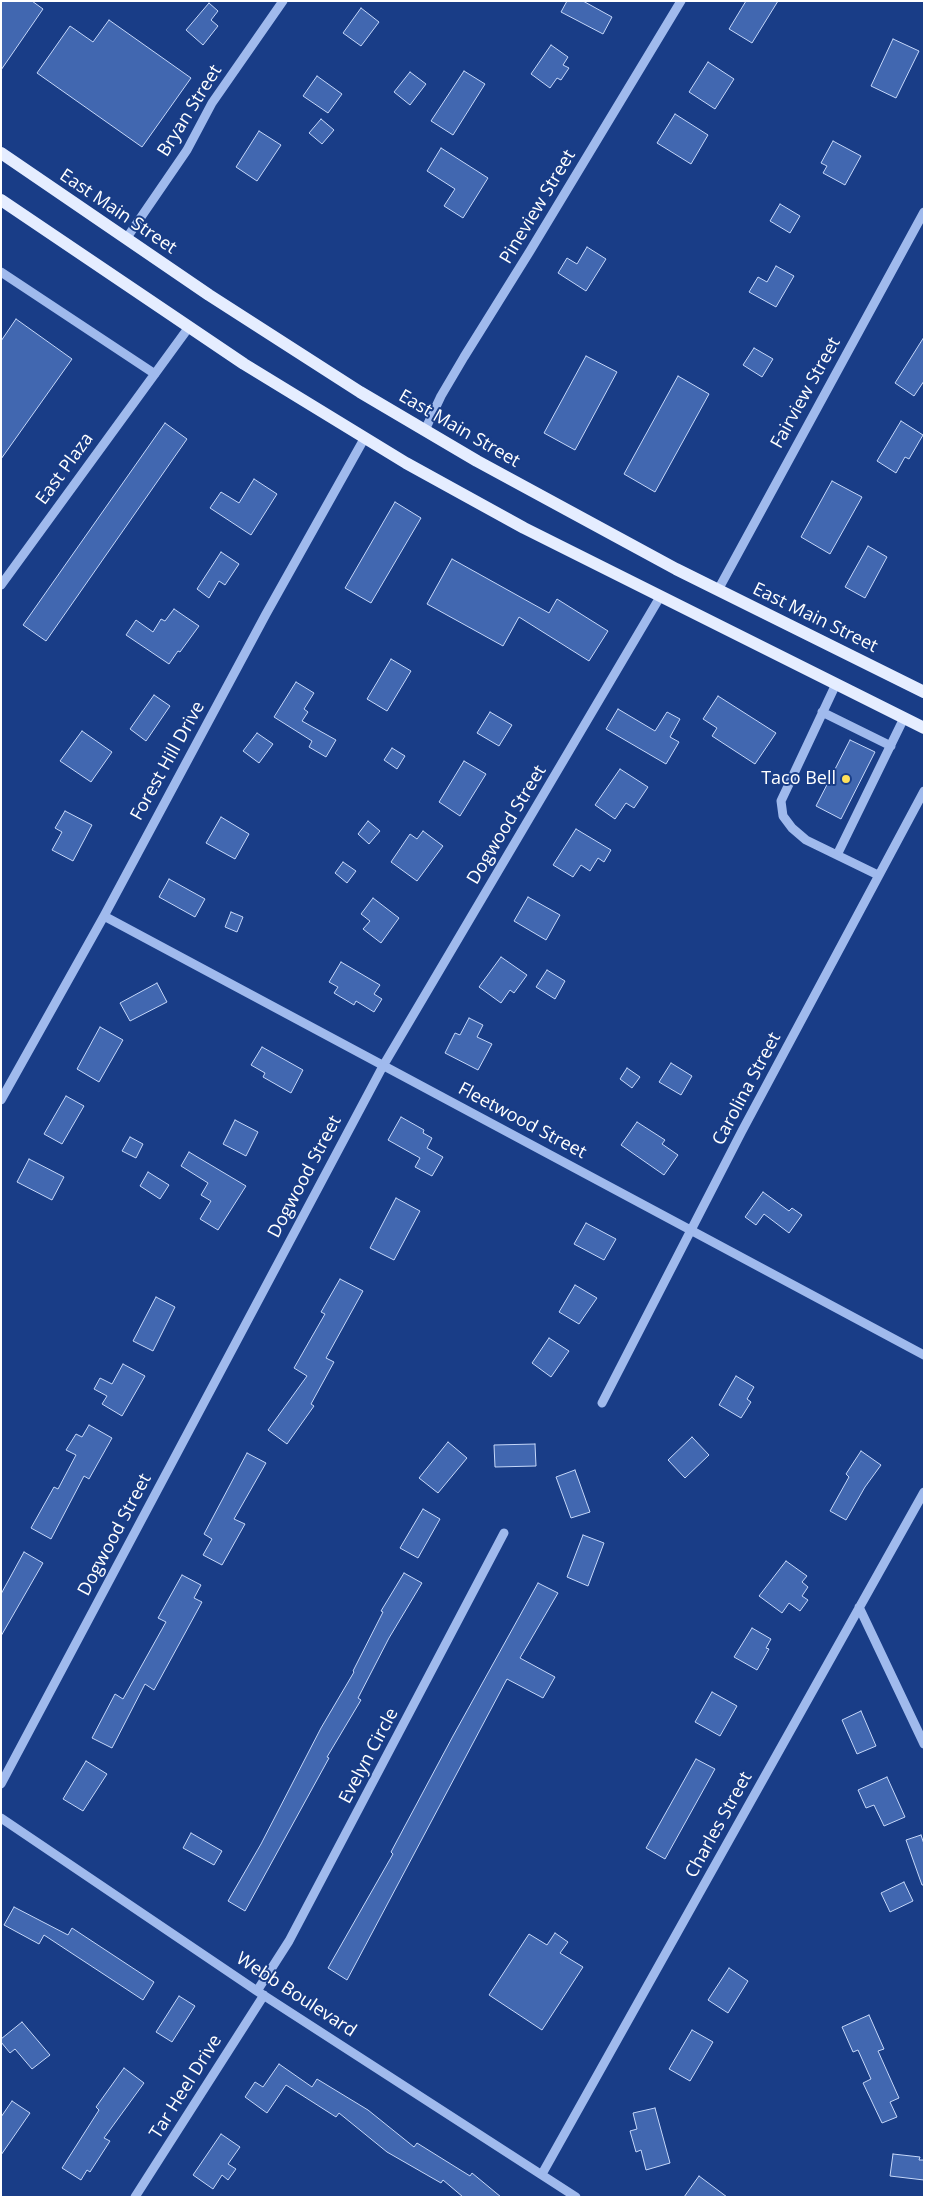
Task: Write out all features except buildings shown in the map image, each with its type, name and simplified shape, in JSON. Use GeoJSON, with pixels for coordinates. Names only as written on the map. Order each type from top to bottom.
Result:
{"type":"FeatureCollection","features":[{"type":"Feature","properties":{"kind":"main road","name":"East Main Street"},"geometry":{"type":"LineString","coordinates":[[1,153],[126,239],[360,392],[425,430],[533,492],[718,590],[924,692]]}},
{"type":"Feature","properties":{"kind":"main road"},"geometry":{"type":"LineString","coordinates":[[1,200],[252,369],[364,439],[524,528],[660,598],[924,728]]}},
{"type":"Feature","properties":{"kind":"street","name":"Bryan Street"},"geometry":{"type":"LineString","coordinates":[[126,239],[187,150],[212,104],[283,1]]}},
{"type":"Feature","properties":{"kind":"street","name":"Pineview Street"},"geometry":{"type":"LineString","coordinates":[[425,430],[441,396],[464,357],[530,252],[681,1]]}},
{"type":"Feature","properties":{"kind":"street","name":"Fairview Street"},"geometry":{"type":"LineString","coordinates":[[718,590],[924,212]]}},
{"type":"Feature","properties":{"kind":"street"},"geometry":{"type":"LineString","coordinates":[[1,272],[155,374]]}},
{"type":"Feature","properties":{"kind":"street","name":"East Plaza"},"geometry":{"type":"LineString","coordinates":[[1,585],[189,327]]}},
{"type":"Feature","properties":{"kind":"street","name":"Forest Hill Drive"},"geometry":{"type":"LineString","coordinates":[[1,1100],[104,916],[266,614],[364,439]]}},
{"type":"Feature","properties":{"kind":"street","name":"Dogwood Street"},"geometry":{"type":"LineString","coordinates":[[1,1784],[383,1066],[660,598]]}},
{"type":"Feature","properties":{"kind":"street"},"geometry":{"type":"LineString","coordinates":[[836,684],[781,801],[783,816],[792,828],[806,840],[878,875]]}},
{"type":"Feature","properties":{"kind":"street"},"geometry":{"type":"LineString","coordinates":[[822,712],[890,746]]}},
{"type":"Feature","properties":{"kind":"street"},"geometry":{"type":"LineString","coordinates":[[837,855],[904,718]]}},
{"type":"Feature","properties":{"kind":"street","name":"Carolina Street"},"geometry":{"type":"LineString","coordinates":[[602,1403],[878,875],[924,791]]}},
{"type":"Feature","properties":{"kind":"street","name":"Fleetwood Street"},"geometry":{"type":"LineString","coordinates":[[104,916],[924,1356]]}},
{"type":"Feature","properties":{"kind":"street","name":"Charles Street"},"geometry":{"type":"LineString","coordinates":[[542,2174],[924,1492]]}},
{"type":"Feature","properties":{"kind":"street","name":"Evelyn Circle"},"geometry":{"type":"LineString","coordinates":[[260,1993],[504,1533]]}},
{"type":"Feature","properties":{"kind":"street"},"geometry":{"type":"LineString","coordinates":[[859,1607],[924,1744]]}},
{"type":"Feature","properties":{"kind":"street","name":"Webb Boulevard"},"geometry":{"type":"LineString","coordinates":[[1,1818],[260,1993],[576,2197]]}},
{"type":"Feature","properties":{"kind":"street","name":"Tar Heel Drive"},"geometry":{"type":"LineString","coordinates":[[137,2196],[260,1993]]}},
{"type":"Feature","properties":{"kind":"place","name":"Taco Bell"},"geometry":{"type":"Point","coordinates":[846,779]}}]}
